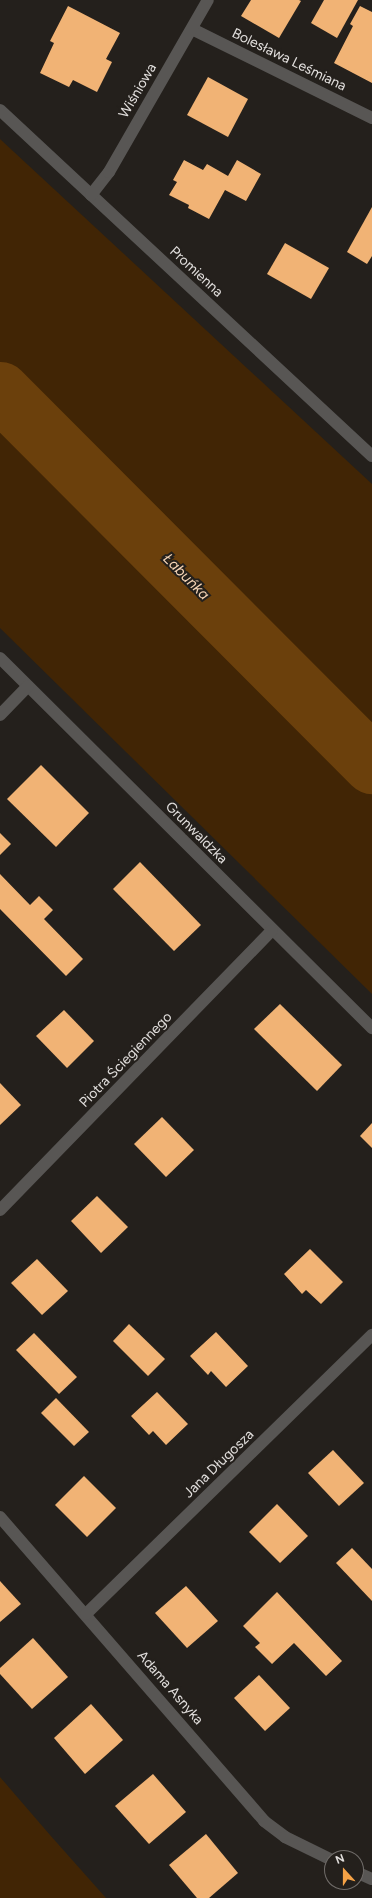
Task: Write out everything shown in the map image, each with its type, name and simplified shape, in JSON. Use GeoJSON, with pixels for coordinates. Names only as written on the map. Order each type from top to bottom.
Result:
{"type":"FeatureCollection","features":[{"type":"Feature","properties":{"kind":"street","name":"Wiśniowa"},"geometry":{"type":"LineString","coordinates":[[90,195],[109,172],[208,0]]}},
{"type":"Feature","properties":{"kind":"street","name":"Bolesława Leśmiana"},"geometry":{"type":"LineString","coordinates":[[192,29],[372,118]]}},
{"type":"Feature","properties":{"kind":"street","name":"Promienna"},"geometry":{"type":"LineString","coordinates":[[0,110],[372,456]]}},
{"type":"Feature","properties":{"kind":"street","name":"Grunwaldzka"},"geometry":{"type":"LineString","coordinates":[[0,658],[372,1028]]}},
{"type":"Feature","properties":{"kind":"street"},"geometry":{"type":"LineString","coordinates":[[0,715],[28,686]]}},
{"type":"Feature","properties":{"kind":"street","name":"Piotra Ściegiennego"},"geometry":{"type":"LineString","coordinates":[[0,1210],[272,930]]}},
{"type":"Feature","properties":{"kind":"street","name":"Jana Długosza"},"geometry":{"type":"LineString","coordinates":[[86,1614],[372,1335]]}},
{"type":"Feature","properties":{"kind":"street","name":"Adama Asnyka"},"geometry":{"type":"LineString","coordinates":[[0,1517],[86,1614],[264,1821],[285,1837],[324,1856]]}},
{"type":"Feature","properties":{"kind":"shaded area"},"geometry":{"type":"Polygon","coordinates":[[[0,139],[372,484],[372,994],[0,628],[0,139]]]}},
{"type":"Feature","properties":{"kind":"shaded area"},"geometry":{"type":"Polygon","coordinates":[[[0,1777],[50,1835],[106,1898],[0,1898],[0,1777]]]}},
{"type":"Feature","properties":{"kind":"building"},"geometry":{"type":"Polygon","coordinates":[[[251,0],[301,1],[279,38],[241,16],[251,0]]]}},
{"type":"Feature","properties":{"kind":"building"},"geometry":{"type":"Polygon","coordinates":[[[324,0],[358,0],[337,38],[311,23],[324,0]]]}},
{"type":"Feature","properties":{"kind":"building"},"geometry":{"type":"Polygon","coordinates":[[[68,6],[120,33],[106,59],[112,62],[97,92],[73,80],[69,87],[40,73],[54,43],[50,41],[68,6]]]}},
{"type":"Feature","properties":{"kind":"building"},"geometry":{"type":"Polygon","coordinates":[[[360,6],[372,12],[372,83],[334,63],[353,26],[350,24],[360,6]]]}},
{"type":"Feature","properties":{"kind":"building"},"geometry":{"type":"Polygon","coordinates":[[[208,77],[248,99],[228,137],[187,115],[208,77]]]}},
{"type":"Feature","properties":{"kind":"building"},"geometry":{"type":"Polygon","coordinates":[[[184,160],[203,170],[207,164],[228,176],[237,160],[261,174],[246,201],[225,190],[209,219],[188,208],[189,205],[169,195],[177,182],[173,180],[184,160]]]}},
{"type":"Feature","properties":{"kind":"building"},"geometry":{"type":"Polygon","coordinates":[[[372,207],[372,256],[367,264],[347,252],[372,207]]]}},
{"type":"Feature","properties":{"kind":"building"},"geometry":{"type":"Polygon","coordinates":[[[285,243],[329,268],[311,299],[267,274],[285,243]]]}},
{"type":"Feature","properties":{"kind":"building"},"geometry":{"type":"Polygon","coordinates":[[[41,765],[89,813],[56,847],[7,799],[41,765]]]}},
{"type":"Feature","properties":{"kind":"building"},"geometry":{"type":"Polygon","coordinates":[[[0,833],[11,844],[0,855],[0,833]]]}},
{"type":"Feature","properties":{"kind":"building"},"geometry":{"type":"Polygon","coordinates":[[[140,862],[201,925],[174,951],[113,889],[140,862]]]}},
{"type":"Feature","properties":{"kind":"building"},"geometry":{"type":"Polygon","coordinates":[[[0,874],[30,905],[39,896],[53,910],[44,919],[83,959],[66,976],[0,909],[0,874]]]}},
{"type":"Feature","properties":{"kind":"building"},"geometry":{"type":"Polygon","coordinates":[[[280,1004],[342,1065],[317,1091],[254,1029],[280,1004]]]}},
{"type":"Feature","properties":{"kind":"building"},"geometry":{"type":"Polygon","coordinates":[[[64,1010],[94,1041],[67,1068],[36,1036],[64,1010]]]}},
{"type":"Feature","properties":{"kind":"building"},"geometry":{"type":"Polygon","coordinates":[[[0,1083],[21,1105],[0,1125],[0,1083]]]}},
{"type":"Feature","properties":{"kind":"building"},"geometry":{"type":"Polygon","coordinates":[[[162,1117],[194,1150],[166,1177],[134,1144],[162,1117]]]}},
{"type":"Feature","properties":{"kind":"building"},"geometry":{"type":"Polygon","coordinates":[[[372,1123],[372,1148],[360,1136],[372,1123]]]}},
{"type":"Feature","properties":{"kind":"building"},"geometry":{"type":"Polygon","coordinates":[[[97,1196],[128,1227],[101,1253],[71,1221],[97,1196]]]}},
{"type":"Feature","properties":{"kind":"building"},"geometry":{"type":"Polygon","coordinates":[[[310,1249],[343,1282],[321,1304],[306,1290],[302,1294],[284,1274],[310,1249]]]}},
{"type":"Feature","properties":{"kind":"building"},"geometry":{"type":"Polygon","coordinates":[[[37,1259],[68,1291],[42,1315],[11,1283],[37,1259]]]}},
{"type":"Feature","properties":{"kind":"building"},"geometry":{"type":"Polygon","coordinates":[[[129,1324],[165,1359],[148,1376],[113,1341],[129,1324]]]}},
{"type":"Feature","properties":{"kind":"building"},"geometry":{"type":"Polygon","coordinates":[[[216,1332],[248,1366],[226,1387],[211,1371],[208,1375],[190,1356],[216,1332]]]}},
{"type":"Feature","properties":{"kind":"building"},"geometry":{"type":"Polygon","coordinates":[[[34,1333],[77,1377],[59,1394],[16,1350],[34,1333]]]}},
{"type":"Feature","properties":{"kind":"building"},"geometry":{"type":"Polygon","coordinates":[[[157,1392],[188,1424],[166,1445],[153,1431],[149,1435],[131,1416],[157,1392]]]}},
{"type":"Feature","properties":{"kind":"building"},"geometry":{"type":"Polygon","coordinates":[[[56,1398],[89,1432],[74,1446],[41,1413],[56,1398]]]}},
{"type":"Feature","properties":{"kind":"building"},"geometry":{"type":"Polygon","coordinates":[[[333,1450],[364,1483],[339,1506],[308,1473],[333,1450]]]}},
{"type":"Feature","properties":{"kind":"building"},"geometry":{"type":"Polygon","coordinates":[[[84,1476],[116,1508],[87,1537],[55,1505],[84,1476]]]}},
{"type":"Feature","properties":{"kind":"building"},"geometry":{"type":"Polygon","coordinates":[[[277,1504],[308,1536],[280,1563],[249,1532],[277,1504]]]}},
{"type":"Feature","properties":{"kind":"building"},"geometry":{"type":"Polygon","coordinates":[[[352,1548],[372,1569],[372,1601],[336,1563],[352,1548]]]}},
{"type":"Feature","properties":{"kind":"building"},"geometry":{"type":"Polygon","coordinates":[[[0,1581],[21,1604],[0,1622],[0,1581]]]}},
{"type":"Feature","properties":{"kind":"building"},"geometry":{"type":"Polygon","coordinates":[[[186,1586],[218,1621],[187,1648],[155,1613],[186,1586]]]}},
{"type":"Feature","properties":{"kind":"building"},"geometry":{"type":"Polygon","coordinates":[[[277,1592],[342,1661],[326,1676],[294,1643],[272,1664],[255,1647],[260,1643],[243,1626],[277,1592]]]}},
{"type":"Feature","properties":{"kind":"building"},"geometry":{"type":"Polygon","coordinates":[[[33,1638],[68,1677],[32,1709],[0,1674],[0,1668],[33,1638]]]}},
{"type":"Feature","properties":{"kind":"building"},"geometry":{"type":"Polygon","coordinates":[[[259,1675],[290,1708],[265,1731],[234,1698],[259,1675]]]}},
{"type":"Feature","properties":{"kind":"building"},"geometry":{"type":"Polygon","coordinates":[[[91,1704],[123,1740],[85,1774],[54,1738],[91,1704]]]}},
{"type":"Feature","properties":{"kind":"building"},"geometry":{"type":"Polygon","coordinates":[[[153,1774],[186,1812],[149,1844],[115,1806],[153,1774]]]}},
{"type":"Feature","properties":{"kind":"building"},"geometry":{"type":"Polygon","coordinates":[[[206,1834],[238,1873],[209,1898],[197,1898],[169,1865],[206,1834]]]}},
{"type":"Feature","properties":{"kind":"waterway","name":"Łabuńka"},"geometry":{"type":"LineString","coordinates":[[0,391],[372,764]]}}]}
